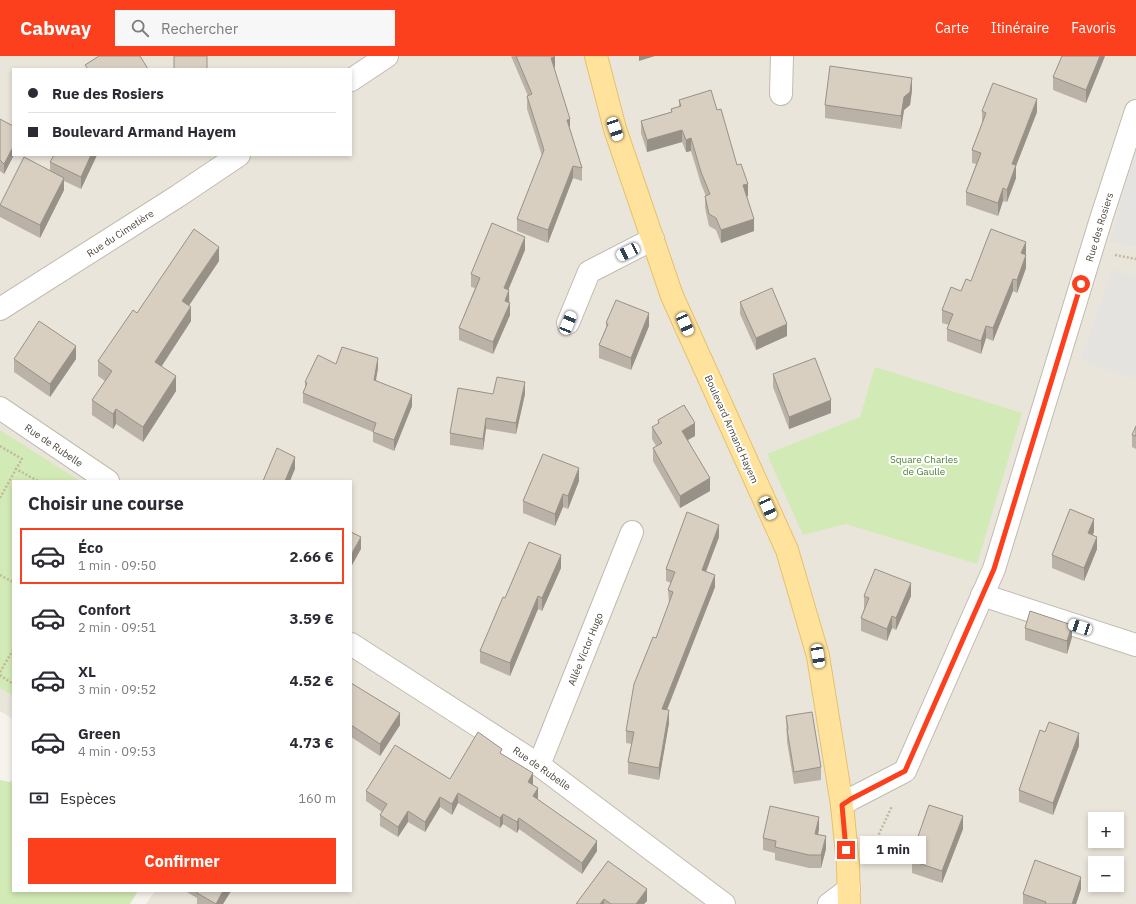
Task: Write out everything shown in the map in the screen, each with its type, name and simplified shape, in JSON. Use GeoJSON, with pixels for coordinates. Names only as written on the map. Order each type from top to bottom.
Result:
{"type":"FeatureCollection","features":[{"type":"Feature","properties":{"kind":"main road","name":"Boulevard Armand Hayem"},"geometry":{"type":"LineString","coordinates":[[596,56],[615,129],[672,296],[787,550],[818,656],[842,805],[848,865],[849,896]]}},
{"type":"Feature","properties":{"kind":"street"},"geometry":{"type":"LineString","coordinates":[[352,79],[387,56]]}},
{"type":"Feature","properties":{"kind":"street"},"geometry":{"type":"LineString","coordinates":[[781,94],[782,56]]}},
{"type":"Feature","properties":{"kind":"street","name":"Rue des Rosiers"},"geometry":{"type":"LineString","coordinates":[[842,805],[905,771],[994,569],[1099,225],[1136,110]]}},
{"type":"Feature","properties":{"kind":"street","name":"Rue du Cimetière"},"geometry":{"type":"LineString","coordinates":[[0,309],[178,196],[238,156]]}},
{"type":"Feature","properties":{"kind":"street"},"geometry":{"type":"LineString","coordinates":[[568,323],[589,272],[653,239]]}},
{"type":"Feature","properties":{"kind":"street","name":"Rue de Rubelle"},"geometry":{"type":"LineString","coordinates":[[0,408],[107,480]]}},
{"type":"Feature","properties":{"kind":"street","name":"Allée Victor Hugo"},"geometry":{"type":"LineString","coordinates":[[539,765],[632,532]]}},
{"type":"Feature","properties":{"kind":"street"},"geometry":{"type":"LineString","coordinates":[[982,595],[1136,645]]}},
{"type":"Feature","properties":{"kind":"street","name":"Rue de Rubelle"},"geometry":{"type":"LineString","coordinates":[[352,645],[539,765],[724,904]]}},
{"type":"Feature","properties":{"kind":"street"},"geometry":{"type":"LineString","coordinates":[[830,904],[849,896]]}},
{"type":"Feature","properties":{"kind":"path"},"geometry":{"type":"LineString","coordinates":[[0,446],[22,459],[0,498]]}},
{"type":"Feature","properties":{"kind":"path"},"geometry":{"type":"LineString","coordinates":[[16,469],[36,480]]}},
{"type":"Feature","properties":{"kind":"path"},"geometry":{"type":"LineString","coordinates":[[0,575],[12,581]]}},
{"type":"Feature","properties":{"kind":"path"},"geometry":{"type":"LineString","coordinates":[[12,652],[0,673],[12,683]]}},
{"type":"Feature","properties":{"kind":"path"},"geometry":{"type":"LineString","coordinates":[[871,852],[892,806]]}},
{"type":"Feature","properties":{"kind":"shaded area"},"geometry":{"type":"Polygon","coordinates":[[[0,56],[1136,56],[1136,904],[146,904],[154,892],[352,892],[352,480],[12,480],[12,718],[0,711],[0,56]]]}},
{"type":"Feature","properties":{"kind":"shaded area"},"geometry":{"type":"Polygon","coordinates":[[[1136,149],[1136,247],[1110,241],[1136,149]]]}},
{"type":"Feature","properties":{"kind":"shaded area"},"geometry":{"type":"Polygon","coordinates":[[[1113,269],[1136,278],[1136,380],[1081,360],[1113,269]]]}},
{"type":"Feature","properties":{"kind":"green space","name":"Square Charles de Gaulle"},"geometry":{"type":"Polygon","coordinates":[[[875,367],[1022,413],[977,564],[846,524],[803,535],[767,454],[860,417],[875,367]]]}},
{"type":"Feature","properties":{"kind":"green space"},"geometry":{"type":"Polygon","coordinates":[[[0,430],[78,480],[12,480],[12,695],[0,688],[0,430]]]}},
{"type":"Feature","properties":{"kind":"green space"},"geometry":{"type":"Polygon","coordinates":[[[0,780],[10,782],[12,780],[12,892],[137,892],[130,904],[0,904],[0,780]]]}},
{"type":"Feature","properties":{"kind":"building"},"geometry":{"type":"Polygon","coordinates":[[[99,56],[140,56],[147,68],[87,68],[85,65],[99,56]]]}},
{"type":"Feature","properties":{"kind":"building"},"geometry":{"type":"Polygon","coordinates":[[[174,56],[207,56],[207,68],[174,68],[174,56]]]}},
{"type":"Feature","properties":{"kind":"building"},"geometry":{"type":"Polygon","coordinates":[[[516,56],[555,57],[551,58],[570,119],[567,120],[582,168],[573,166],[548,230],[517,219],[544,150],[527,96],[532,94],[516,56]]]}},
{"type":"Feature","properties":{"kind":"building"},"geometry":{"type":"Polygon","coordinates":[[[1062,56],[1100,56],[1086,90],[1053,77],[1062,56]]]}},
{"type":"Feature","properties":{"kind":"building"},"geometry":{"type":"Polygon","coordinates":[[[830,66],[912,78],[910,92],[904,97],[901,116],[825,105],[830,66]]]}},
{"type":"Feature","properties":{"kind":"building"},"geometry":{"type":"Polygon","coordinates":[[[993,83],[1037,99],[1012,164],[1016,165],[1007,190],[1003,188],[998,203],[966,192],[981,153],[972,150],[986,113],[982,111],[993,83]]]}},
{"type":"Feature","properties":{"kind":"building"},"geometry":{"type":"Polygon","coordinates":[[[711,90],[717,110],[721,109],[737,165],[741,164],[748,184],[743,185],[754,219],[721,230],[716,218],[709,214],[705,196],[710,194],[701,172],[691,138],[686,140],[682,130],[647,140],[641,121],[672,112],[671,109],[681,106],[679,100],[711,90]]]}},
{"type":"Feature","properties":{"kind":"building"},"geometry":{"type":"Polygon","coordinates":[[[0,119],[12,125],[12,149],[4,164],[0,160],[0,119]]]}},
{"type":"Feature","properties":{"kind":"building"},"geometry":{"type":"Polygon","coordinates":[[[53,156],[91,156],[81,177],[50,162],[53,156]]]}},
{"type":"Feature","properties":{"kind":"building"},"geometry":{"type":"Polygon","coordinates":[[[24,157],[64,178],[40,225],[0,205],[24,157]]]}},
{"type":"Feature","properties":{"kind":"building"},"geometry":{"type":"Polygon","coordinates":[[[492,223],[525,237],[504,288],[509,290],[505,301],[510,303],[493,342],[459,328],[480,278],[471,274],[492,223]]]}},
{"type":"Feature","properties":{"kind":"building"},"geometry":{"type":"Polygon","coordinates":[[[194,229],[219,247],[182,301],[191,307],[155,362],[176,376],[143,427],[116,409],[113,414],[92,400],[112,371],[98,361],[133,310],[137,313],[194,229]]]}},
{"type":"Feature","properties":{"kind":"building"},"geometry":{"type":"Polygon","coordinates":[[[991,229],[1026,242],[1021,253],[1026,255],[1017,280],[1013,279],[993,328],[986,326],[981,341],[947,329],[953,314],[942,310],[951,287],[961,291],[966,279],[971,281],[991,229]]]}},
{"type":"Feature","properties":{"kind":"building"},"geometry":{"type":"Polygon","coordinates":[[[772,288],[787,324],[756,338],[740,302],[772,288]]]}},
{"type":"Feature","properties":{"kind":"building"},"geometry":{"type":"Polygon","coordinates":[[[616,300],[649,313],[631,358],[599,345],[608,324],[606,323],[616,300]]]}},
{"type":"Feature","properties":{"kind":"building"},"geometry":{"type":"Polygon","coordinates":[[[39,321],[76,346],[50,384],[14,359],[39,321]]]}},
{"type":"Feature","properties":{"kind":"building"},"geometry":{"type":"Polygon","coordinates":[[[342,347],[378,358],[374,380],[412,395],[394,440],[373,432],[376,423],[303,393],[307,383],[305,382],[318,355],[336,364],[342,347]]]}},
{"type":"Feature","properties":{"kind":"building"},"geometry":{"type":"Polygon","coordinates":[[[815,358],[831,400],[789,417],[773,374],[815,358]]]}},
{"type":"Feature","properties":{"kind":"building"},"geometry":{"type":"Polygon","coordinates":[[[497,377],[525,382],[516,423],[486,418],[483,439],[450,433],[458,388],[493,394],[497,377]]]}},
{"type":"Feature","properties":{"kind":"building"},"geometry":{"type":"Polygon","coordinates":[[[684,405],[695,423],[682,431],[710,478],[680,496],[653,448],[662,443],[652,427],[659,423],[658,420],[684,405]]]}},
{"type":"Feature","properties":{"kind":"building"},"geometry":{"type":"Polygon","coordinates":[[[1136,426],[1136,436],[1132,435],[1136,426]]]}},
{"type":"Feature","properties":{"kind":"building"},"geometry":{"type":"Polygon","coordinates":[[[277,448],[295,457],[285,480],[263,480],[277,448]]]}},
{"type":"Feature","properties":{"kind":"building"},"geometry":{"type":"Polygon","coordinates":[[[543,454],[579,468],[568,496],[563,494],[555,514],[523,501],[543,454]]]}},
{"type":"Feature","properties":{"kind":"building"},"geometry":{"type":"Polygon","coordinates":[[[1070,509],[1094,519],[1088,533],[1097,537],[1084,568],[1052,555],[1070,509]]]}},
{"type":"Feature","properties":{"kind":"building"},"geometry":{"type":"Polygon","coordinates":[[[687,512],[719,525],[702,570],[715,575],[662,709],[669,710],[659,768],[628,762],[634,732],[626,731],[634,684],[653,637],[656,638],[673,592],[668,590],[675,572],[666,569],[687,512]]]}},
{"type":"Feature","properties":{"kind":"building"},"geometry":{"type":"Polygon","coordinates":[[[352,532],[361,537],[352,553],[352,532]]]}},
{"type":"Feature","properties":{"kind":"building"},"geometry":{"type":"Polygon","coordinates":[[[529,542],[561,555],[542,598],[538,596],[510,663],[480,651],[529,542]]]}},
{"type":"Feature","properties":{"kind":"building"},"geometry":{"type":"Polygon","coordinates":[[[875,569],[911,583],[896,618],[892,616],[887,629],[861,618],[869,598],[864,596],[875,569]]]}},
{"type":"Feature","properties":{"kind":"building"},"geometry":{"type":"Polygon","coordinates":[[[1030,611],[1072,625],[1067,641],[1025,628],[1030,611]]]}},
{"type":"Feature","properties":{"kind":"building"},"geometry":{"type":"Polygon","coordinates":[[[352,684],[400,713],[380,744],[352,726],[352,684]]]}},
{"type":"Feature","properties":{"kind":"building"},"geometry":{"type":"Polygon","coordinates":[[[812,712],[821,767],[794,772],[786,716],[812,712]]]}},
{"type":"Feature","properties":{"kind":"building"},"geometry":{"type":"Polygon","coordinates":[[[1049,722],[1079,733],[1053,803],[1019,790],[1040,730],[1045,732],[1049,722]]]}},
{"type":"Feature","properties":{"kind":"building"},"geometry":{"type":"Polygon","coordinates":[[[478,732],[502,749],[500,753],[533,773],[528,782],[538,788],[533,796],[597,841],[582,863],[519,818],[517,822],[503,814],[500,818],[458,793],[452,804],[440,797],[425,822],[408,811],[398,827],[380,815],[387,804],[366,791],[395,745],[450,779],[478,732]]]}},
{"type":"Feature","properties":{"kind":"building"},"geometry":{"type":"Polygon","coordinates":[[[929,805],[963,816],[942,871],[912,861],[916,849],[914,848],[929,805]]]}},
{"type":"Feature","properties":{"kind":"building"},"geometry":{"type":"Polygon","coordinates":[[[770,806],[819,817],[815,834],[826,836],[821,855],[809,855],[775,847],[776,841],[763,838],[770,806]]]}},
{"type":"Feature","properties":{"kind":"building"},"geometry":{"type":"Polygon","coordinates":[[[1035,860],[1081,877],[1072,904],[1045,904],[1046,902],[1023,894],[1035,860]]]}},
{"type":"Feature","properties":{"kind":"building"},"geometry":{"type":"Polygon","coordinates":[[[608,861],[647,889],[636,904],[611,904],[604,899],[600,904],[576,904],[608,861]]]}},
{"type":"Feature","properties":{"kind":"building"},"geometry":{"type":"Polygon","coordinates":[[[198,892],[222,892],[216,904],[198,892]]]}},
{"type":"Feature","properties":{"kind":"route"},"geometry":{"type":"LineString","coordinates":[[846,850],[842,805],[905,771],[994,569],[1081,284]]}}]}
